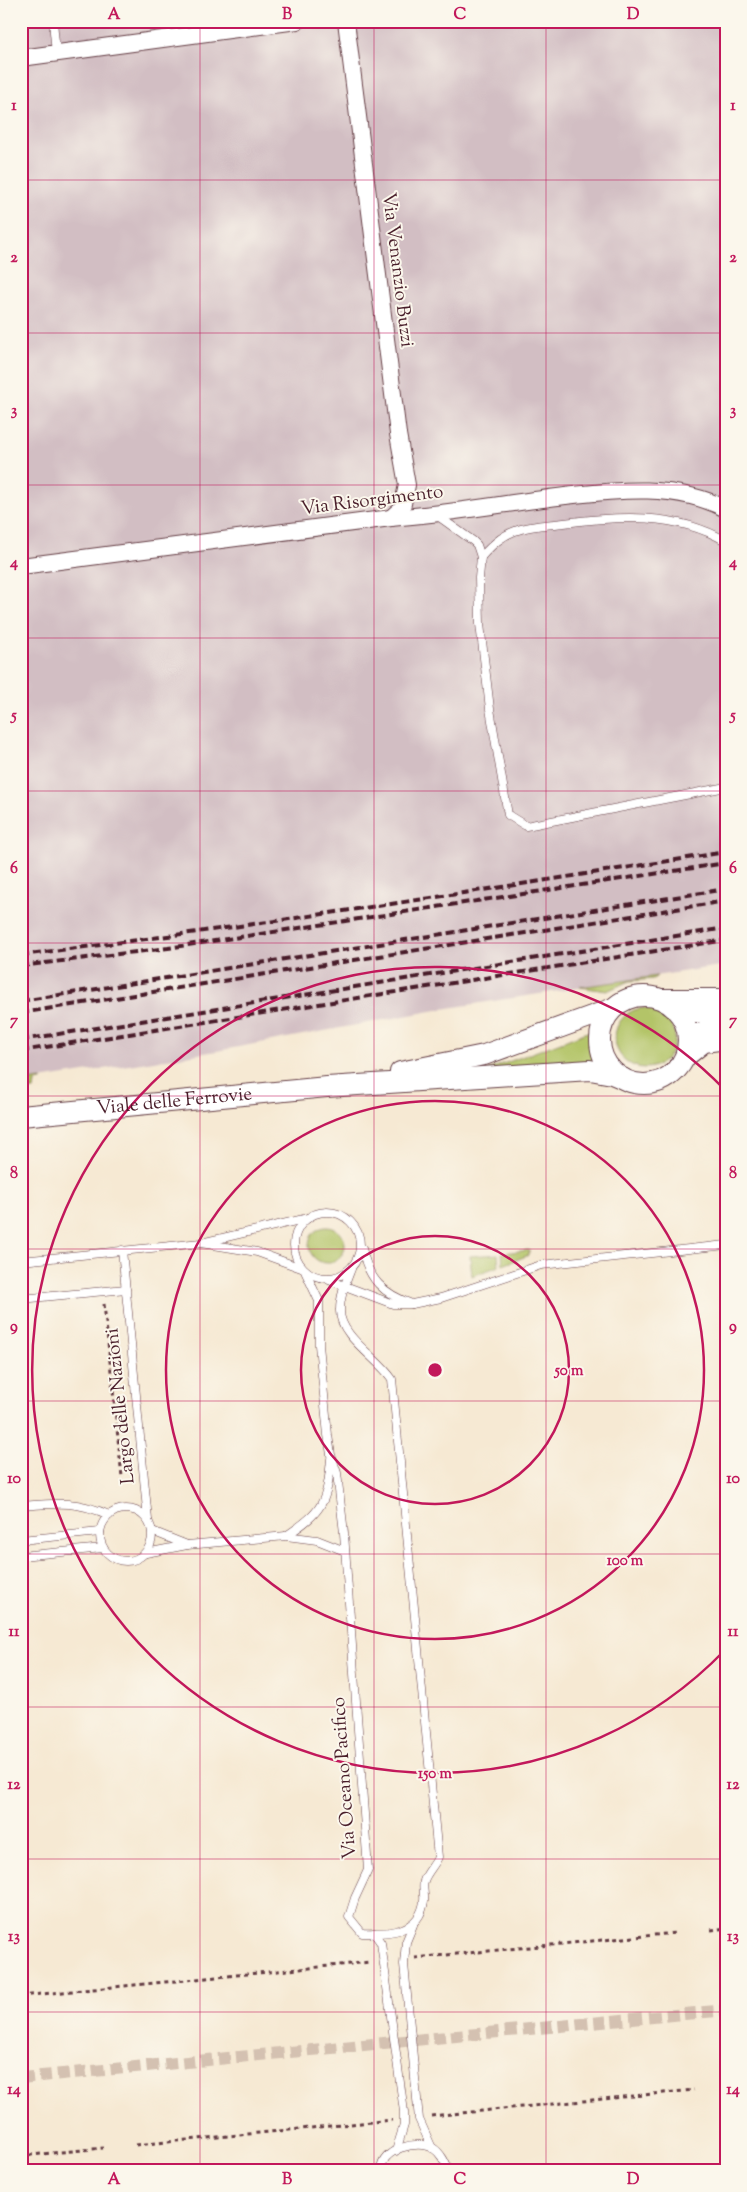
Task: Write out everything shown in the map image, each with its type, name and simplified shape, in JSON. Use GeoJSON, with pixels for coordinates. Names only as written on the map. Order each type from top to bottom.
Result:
{"type":"FeatureCollection","features":[{"type":"Feature","properties":{"kind":"street"},"geometry":{"type":"LineString","coordinates":[[21,58],[298,21]]}},
{"type":"Feature","properties":{"kind":"street","name":"Via Venanzio Buzzi"},"geometry":{"type":"LineString","coordinates":[[346,21],[398,434],[407,485],[402,508],[391,518]]}},
{"type":"Feature","properties":{"kind":"street","name":"Via Risorgimento"},"geometry":{"type":"LineString","coordinates":[[21,566],[539,499],[630,490],[686,495],[726,509]]}},
{"type":"Feature","properties":{"kind":"street"},"geometry":{"type":"LineString","coordinates":[[726,1014],[695,1014],[649,996],[636,996],[614,1008],[602,1028],[602,1050],[612,1070],[624,1079],[638,1083],[652,1083],[666,1078],[677,1069],[698,1031],[726,1022]]}},
{"type":"Feature","properties":{"kind":"street"},"geometry":{"type":"LineString","coordinates":[[667,1003],[726,1000]]}},
{"type":"Feature","properties":{"kind":"street"},"geometry":{"type":"LineString","coordinates":[[667,1003],[684,1020],[688,1035],[686,1050]]}},
{"type":"Feature","properties":{"kind":"street","name":"Viale delle Ferrovie"},"geometry":{"type":"LineString","coordinates":[[327,1087],[484,1055],[614,1008]]}},
{"type":"Feature","properties":{"kind":"street"},"geometry":{"type":"LineString","coordinates":[[686,1050],[704,1042],[726,1039]]}},
{"type":"Feature","properties":{"kind":"street","name":"Viale delle Ferrovie"},"geometry":{"type":"LineString","coordinates":[[21,1116],[327,1087],[590,1070],[612,1074],[624,1079]]}},
{"type":"Feature","properties":{"kind":"lane"},"geometry":{"type":"LineString","coordinates":[[53,21],[56,54]]}},
{"type":"Feature","properties":{"kind":"lane"},"geometry":{"type":"LineString","coordinates":[[434,514],[473,541],[481,556],[479,578],[480,624],[501,786],[508,815],[526,826],[726,787]]}},
{"type":"Feature","properties":{"kind":"lane"},"geometry":{"type":"LineString","coordinates":[[481,556],[497,541],[515,531],[537,526],[601,518],[639,517],[678,522],[693,526],[726,541]]}},
{"type":"Feature","properties":{"kind":"lane"},"geometry":{"type":"LineString","coordinates":[[21,1261],[200,1243],[308,1218],[318,1213],[330,1212],[341,1214],[350,1220],[357,1229],[364,1259],[369,1271],[380,1285],[394,1298],[412,1304]]}},
{"type":"Feature","properties":{"kind":"lane"},"geometry":{"type":"LineString","coordinates":[[304,1269],[297,1261],[293,1245],[300,1225],[308,1218]]}},
{"type":"Feature","properties":{"kind":"lane"},"geometry":{"type":"LineString","coordinates":[[360,1240],[360,1252],[345,1286],[340,1310],[342,1323],[346,1330],[392,1379],[438,1857],[424,1881],[425,1900],[421,1915],[414,1924],[406,1942],[405,1959],[418,2109],[432,2148]]}},
{"type":"Feature","properties":{"kind":"lane"},"geometry":{"type":"LineString","coordinates":[[200,1243],[239,1247],[257,1252],[304,1269],[318,1278],[327,1279],[393,1304],[412,1304],[441,1298],[541,1265],[726,1245]]}},
{"type":"Feature","properties":{"kind":"lane","name":"Largo delle Nazioni"},"geometry":{"type":"LineString","coordinates":[[122,1250],[148,1520]]}},
{"type":"Feature","properties":{"kind":"lane","name":"Via Oceano Pacifico"},"geometry":{"type":"LineString","coordinates":[[304,1269],[319,1301],[319,1345],[331,1455],[337,1473],[346,1551],[368,1870],[355,1898],[349,1917],[362,1933],[374,1934]]}},
{"type":"Feature","properties":{"kind":"lane"},"geometry":{"type":"LineString","coordinates":[[327,1279],[344,1274],[351,1269]]}},
{"type":"Feature","properties":{"kind":"lane"},"geometry":{"type":"LineString","coordinates":[[21,1299],[126,1289]]}},
{"type":"Feature","properties":{"kind":"lane"},"geometry":{"type":"LineString","coordinates":[[286,1536],[318,1510],[328,1490],[331,1455]]}},
{"type":"Feature","properties":{"kind":"lane"},"geometry":{"type":"LineString","coordinates":[[21,1506],[51,1503],[80,1504],[109,1515]]}},
{"type":"Feature","properties":{"kind":"lane"},"geometry":{"type":"LineString","coordinates":[[120,1509],[133,1509],[148,1520],[152,1531],[152,1541],[146,1553],[137,1560],[118,1561],[102,1548],[100,1532],[103,1522],[109,1515],[120,1509]]}},
{"type":"Feature","properties":{"kind":"lane"},"geometry":{"type":"LineString","coordinates":[[152,1531],[187,1545]]}},
{"type":"Feature","properties":{"kind":"lane"},"geometry":{"type":"LineString","coordinates":[[21,1540],[100,1532]]}},
{"type":"Feature","properties":{"kind":"lane"},"geometry":{"type":"LineString","coordinates":[[146,1553],[187,1545],[286,1536],[317,1540],[346,1551]]}},
{"type":"Feature","properties":{"kind":"lane"},"geometry":{"type":"LineString","coordinates":[[21,1556],[102,1548]]}},
{"type":"Feature","properties":{"kind":"lane"},"geometry":{"type":"LineString","coordinates":[[396,2150],[404,2125],[404,2112],[381,1943],[374,1934],[408,1928],[414,1924]]}},
{"type":"Feature","properties":{"kind":"lane"},"geometry":{"type":"LineString","coordinates":[[382,2171],[381,2166],[390,2154],[396,2150],[420,2145],[432,2148],[444,2158],[449,2171]]}},
{"type":"Feature","properties":{"kind":"path"},"geometry":{"type":"LineString","coordinates":[[102,1290],[122,1477]]}},
{"type":"Feature","properties":{"kind":"path"},"geometry":{"type":"LineString","coordinates":[[711,1930],[726,1928]]}},
{"type":"Feature","properties":{"kind":"path"},"geometry":{"type":"LineString","coordinates":[[405,1959],[676,1933]]}},
{"type":"Feature","properties":{"kind":"path"},"geometry":{"type":"LineString","coordinates":[[21,1996],[384,1961]]}},
{"type":"Feature","properties":{"kind":"path"},"geometry":{"type":"LineString","coordinates":[[21,2156],[103,2148]]}},
{"type":"Feature","properties":{"kind":"shaded area"},"geometry":{"type":"Polygon","coordinates":[[[21,21],[726,21],[726,965],[442,1009],[217,1051],[21,1082],[21,21]]]}},
{"type":"Feature","properties":{"kind":"green space"},"geometry":{"type":"Polygon","coordinates":[[[657,976],[653,979],[629,981],[607,991],[580,987],[657,976]]]}},
{"type":"Feature","properties":{"kind":"green space"},"geometry":{"type":"Polygon","coordinates":[[[639,1008],[651,1008],[662,1013],[670,1021],[675,1032],[673,1050],[662,1063],[651,1068],[639,1068],[628,1063],[620,1055],[615,1044],[615,1032],[620,1021],[628,1013],[639,1008]]]}},
{"type":"Feature","properties":{"kind":"green space"},"geometry":{"type":"Polygon","coordinates":[[[590,1031],[589,1044],[595,1064],[482,1072],[590,1031]]]}},
{"type":"Feature","properties":{"kind":"green space"},"geometry":{"type":"Polygon","coordinates":[[[42,1079],[35,1083],[34,1090],[21,1091],[21,1082],[42,1079]]]}},
{"type":"Feature","properties":{"kind":"green space"},"geometry":{"type":"Polygon","coordinates":[[[327,1227],[334,1228],[340,1232],[344,1238],[344,1252],[340,1258],[334,1262],[327,1263],[320,1262],[314,1258],[310,1252],[309,1245],[310,1238],[314,1232],[320,1228],[327,1227]]]}},
{"type":"Feature","properties":{"kind":"green space"},"geometry":{"type":"Polygon","coordinates":[[[529,1250],[529,1255],[503,1265],[502,1253],[529,1250]]]}},
{"type":"Feature","properties":{"kind":"green space"},"geometry":{"type":"Polygon","coordinates":[[[498,1254],[499,1266],[472,1276],[470,1256],[498,1254]]]}},
{"type":"Feature","properties":{"kind":"tunnel"},"geometry":{"type":"LineString","coordinates":[[21,2078],[726,2010]]}},
{"type":"Feature","properties":{"kind":"railway"},"geometry":{"type":"LineString","coordinates":[[21,955],[286,919],[726,852]]}},
{"type":"Feature","properties":{"kind":"railway"},"geometry":{"type":"LineString","coordinates":[[21,966],[168,948],[726,863]]}},
{"type":"Feature","properties":{"kind":"railway"},"geometry":{"type":"LineString","coordinates":[[21,1001],[726,889]]}},
{"type":"Feature","properties":{"kind":"railway"},"geometry":{"type":"LineString","coordinates":[[21,1013],[726,901]]}},
{"type":"Feature","properties":{"kind":"railway"},"geometry":{"type":"LineString","coordinates":[[21,1040],[726,928]]}},
{"type":"Feature","properties":{"kind":"railway"},"geometry":{"type":"LineString","coordinates":[[21,1051],[726,940]]}}]}
